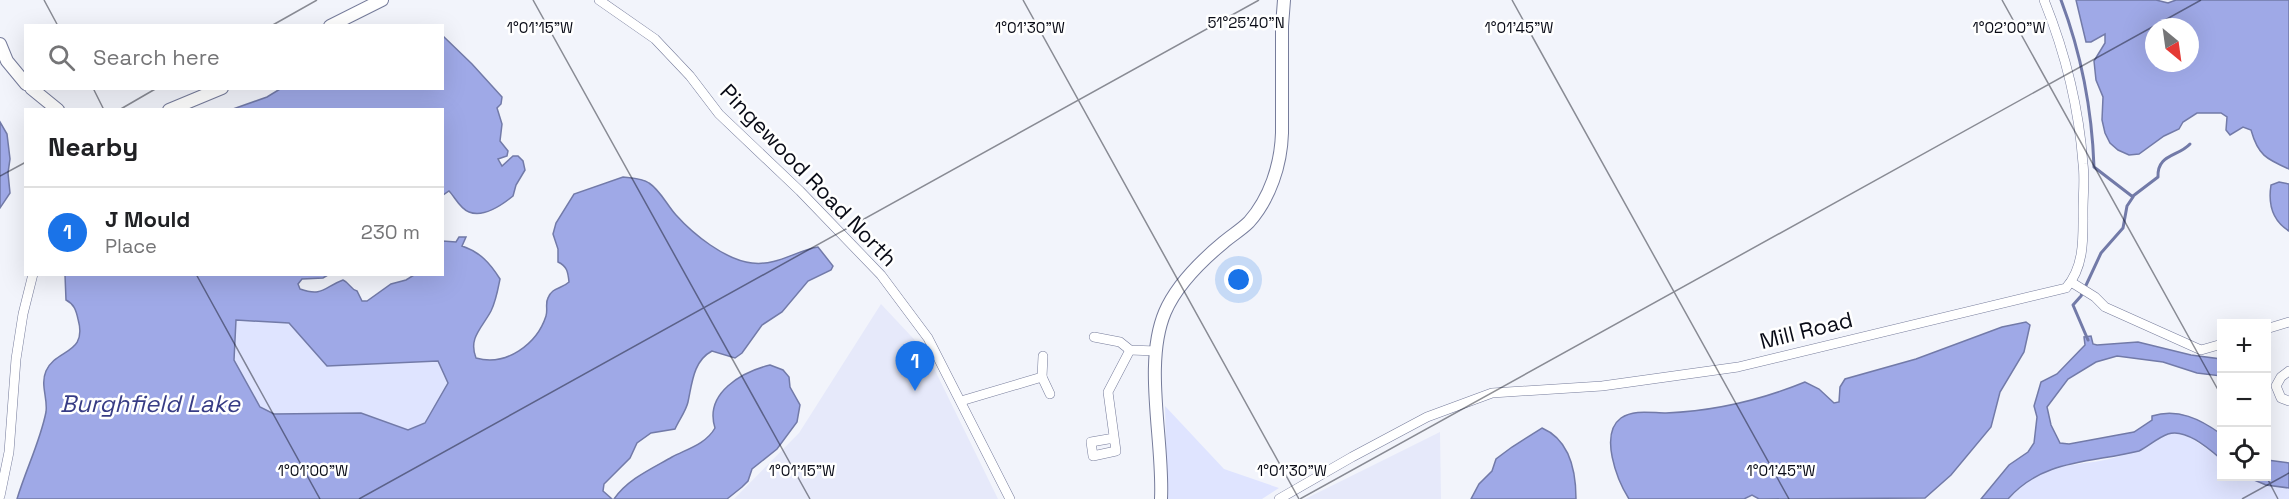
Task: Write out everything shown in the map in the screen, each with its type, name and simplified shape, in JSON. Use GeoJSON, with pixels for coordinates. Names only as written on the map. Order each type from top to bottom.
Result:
{"type":"FeatureCollection","features":[{"type":"Feature","properties":{"kind":"street"},"geometry":{"type":"LineString","coordinates":[[334,24],[382,0]]}},
{"type":"Feature","properties":{"kind":"street","name":"Pingewood Road North"},"geometry":{"type":"LineString","coordinates":[[599,0],[655,39],[690,76],[719,114],[800,191],[881,275],[928,338],[1010,499]]}},
{"type":"Feature","properties":{"kind":"street"},"geometry":{"type":"LineString","coordinates":[[1161,499],[1156,351],[1165,311],[1178,289],[1207,258],[1248,223],[1262,204],[1276,172],[1282,141],[1284,0]]}},
{"type":"Feature","properties":{"kind":"street"},"geometry":{"type":"LineString","coordinates":[[2044,0],[2066,64],[2084,165],[2083,246],[2076,273],[2071,282],[2091,294],[2105,307],[2201,350],[2217,345]]}},
{"type":"Feature","properties":{"kind":"street"},"geometry":{"type":"LineString","coordinates":[[0,44],[7,61],[24,82]]}},
{"type":"Feature","properties":{"kind":"street"},"geometry":{"type":"LineString","coordinates":[[33,90],[56,108]]}},
{"type":"Feature","properties":{"kind":"street"},"geometry":{"type":"LineString","coordinates":[[174,108],[217,90]]}},
{"type":"Feature","properties":{"kind":"street"},"geometry":{"type":"LineString","coordinates":[[0,496],[9,452],[23,314],[32,276]]}},
{"type":"Feature","properties":{"kind":"street","name":"Mill Road"},"geometry":{"type":"LineString","coordinates":[[1279,499],[1426,417],[1492,393],[1602,386],[1738,367],[2066,288],[2071,282]]}},
{"type":"Feature","properties":{"kind":"street"},"geometry":{"type":"LineString","coordinates":[[2271,327],[2289,322]]}},
{"type":"Feature","properties":{"kind":"street"},"geometry":{"type":"LineString","coordinates":[[1094,337],[1120,342],[1130,350],[1156,351]]}},
{"type":"Feature","properties":{"kind":"street"},"geometry":{"type":"LineString","coordinates":[[1114,438],[1108,392],[1130,350]]}},
{"type":"Feature","properties":{"kind":"street"},"geometry":{"type":"LineString","coordinates":[[1043,356],[1042,377],[1050,394]]}},
{"type":"Feature","properties":{"kind":"street"},"geometry":{"type":"LineString","coordinates":[[2289,371],[2281,377],[2276,386],[2282,398],[2289,401]]}},
{"type":"Feature","properties":{"kind":"street"},"geometry":{"type":"LineString","coordinates":[[961,401],[1042,377]]}},
{"type":"Feature","properties":{"kind":"shaded area"},"geometry":{"type":"Polygon","coordinates":[[[881,304],[926,352],[998,499],[734,499],[799,433],[881,304]]]}},
{"type":"Feature","properties":{"kind":"shaded area"},"geometry":{"type":"Polygon","coordinates":[[[236,319],[289,323],[327,366],[439,361],[449,383],[425,423],[408,430],[361,413],[274,414],[260,407],[234,360],[236,319]]]}},
{"type":"Feature","properties":{"kind":"shaded area"},"geometry":{"type":"Polygon","coordinates":[[[1165,406],[1224,469],[1279,488],[1262,499],[1167,499],[1165,406]]]}},
{"type":"Feature","properties":{"kind":"shaded area"},"geometry":{"type":"Polygon","coordinates":[[[1440,432],[1441,499],[1305,499],[1440,432]]]}},
{"type":"Feature","properties":{"kind":"shaded area"},"geometry":{"type":"Polygon","coordinates":[[[2176,432],[2190,437],[2217,456],[2217,481],[2256,481],[2266,485],[2289,488],[2289,499],[2008,499],[2022,485],[2049,470],[2126,454],[2176,432]]]}},
{"type":"Feature","properties":{"kind":"water"},"geometry":{"type":"Polygon","coordinates":[[[2076,0],[2156,0],[2168,3],[2176,0],[2289,0],[2289,169],[2274,162],[2260,151],[2251,130],[2243,127],[2230,135],[2226,130],[2227,117],[2221,113],[2197,113],[2183,122],[2179,129],[2164,136],[2139,154],[2129,155],[2118,150],[2110,143],[2105,133],[2102,120],[2103,97],[2096,80],[2094,61],[2105,43],[2105,34],[2091,42],[2086,42],[2076,0]]]}},
{"type":"Feature","properties":{"kind":"water"},"geometry":{"type":"Polygon","coordinates":[[[444,37],[502,97],[501,104],[497,108],[502,124],[500,141],[508,151],[507,156],[498,159],[502,166],[513,156],[518,156],[523,161],[525,170],[516,185],[513,196],[487,212],[469,212],[460,206],[449,191],[444,194],[444,108],[236,108],[267,97],[278,90],[444,90],[444,37]]]}},
{"type":"Feature","properties":{"kind":"water"},"geometry":{"type":"Polygon","coordinates":[[[0,122],[7,134],[10,193],[0,208],[0,122]]]}},
{"type":"Feature","properties":{"kind":"water","name":"Burghfield Lake"},"geometry":{"type":"Polygon","coordinates":[[[623,177],[640,179],[657,190],[691,230],[710,245],[731,257],[752,263],[770,262],[818,247],[833,266],[831,270],[808,281],[782,312],[762,325],[742,353],[735,358],[712,351],[706,355],[697,367],[687,405],[675,429],[651,433],[637,443],[630,458],[604,484],[603,491],[612,499],[17,499],[46,412],[44,376],[51,364],[70,350],[79,339],[80,331],[76,313],[73,305],[66,300],[65,276],[326,276],[302,279],[298,284],[300,289],[319,292],[343,280],[357,291],[362,301],[367,301],[391,284],[412,276],[444,276],[444,241],[456,242],[459,237],[466,237],[462,246],[474,251],[484,259],[500,279],[493,307],[477,333],[474,345],[476,358],[498,359],[519,351],[528,344],[542,326],[550,294],[569,282],[566,270],[558,262],[558,249],[553,234],[556,223],[574,194],[623,177]],[[236,320],[234,360],[260,407],[274,414],[361,413],[408,430],[425,423],[448,383],[438,361],[327,366],[289,323],[236,320]]]}},
{"type":"Feature","properties":{"kind":"water"},"geometry":{"type":"Polygon","coordinates":[[[2279,182],[2289,184],[2289,231],[2275,217],[2271,205],[2271,185],[2279,182]]]}},
{"type":"Feature","properties":{"kind":"water"},"geometry":{"type":"Polygon","coordinates":[[[2026,322],[2030,325],[2024,352],[2000,392],[1991,427],[1951,475],[1925,498],[1759,499],[1752,495],[1744,499],[1629,499],[1615,469],[1611,435],[1615,425],[1626,415],[1637,412],[1684,412],[1719,407],[1754,399],[1805,382],[1819,389],[1834,403],[1839,402],[1840,387],[1845,379],[1916,359],[2002,327],[2026,322]]]}},
{"type":"Feature","properties":{"kind":"water"},"geometry":{"type":"Polygon","coordinates":[[[2091,336],[2093,344],[2097,345],[2138,342],[2191,355],[2217,358],[2217,376],[2197,373],[2163,362],[2117,356],[2096,362],[2068,379],[2047,407],[2051,425],[2060,443],[2069,444],[2134,432],[2152,420],[2152,416],[2171,413],[2188,416],[2217,432],[2217,456],[2189,436],[2168,434],[2139,451],[2052,469],[2036,476],[2008,499],[1981,499],[2009,465],[2028,452],[2034,443],[2037,417],[2034,406],[2041,382],[2057,374],[2085,345],[2084,337],[2091,336]]]}},
{"type":"Feature","properties":{"kind":"water"},"geometry":{"type":"Polygon","coordinates":[[[770,365],[783,370],[789,377],[790,387],[800,405],[797,422],[777,449],[752,469],[748,481],[742,487],[727,499],[614,499],[640,475],[707,438],[715,428],[713,416],[715,404],[720,395],[737,379],[770,365]]]}},
{"type":"Feature","properties":{"kind":"water"},"geometry":{"type":"Polygon","coordinates":[[[1542,428],[1559,440],[1570,458],[1575,478],[1576,499],[1471,499],[1479,484],[1492,471],[1496,459],[1542,428]]]}},
{"type":"Feature","properties":{"kind":"water"},"geometry":{"type":"Polygon","coordinates":[[[2271,461],[2289,463],[2289,488],[2266,485],[2256,481],[2271,481],[2271,461]]]}},
{"type":"Feature","properties":{"kind":"waterway"},"geometry":{"type":"LineString","coordinates":[[2061,0],[2084,82],[2091,124],[2094,167],[2133,197],[2127,206],[2123,228],[2101,253],[2081,296],[2073,305],[2088,340]]}},
{"type":"Feature","properties":{"kind":"waterway"},"geometry":{"type":"LineString","coordinates":[[2133,196],[2158,177],[2161,164],[2165,160],[2190,144]]}},
{"type":"Feature","properties":{"kind":"place","name":"J Mould"},"geometry":{"type":"Point","coordinates":[915,391]}}]}
